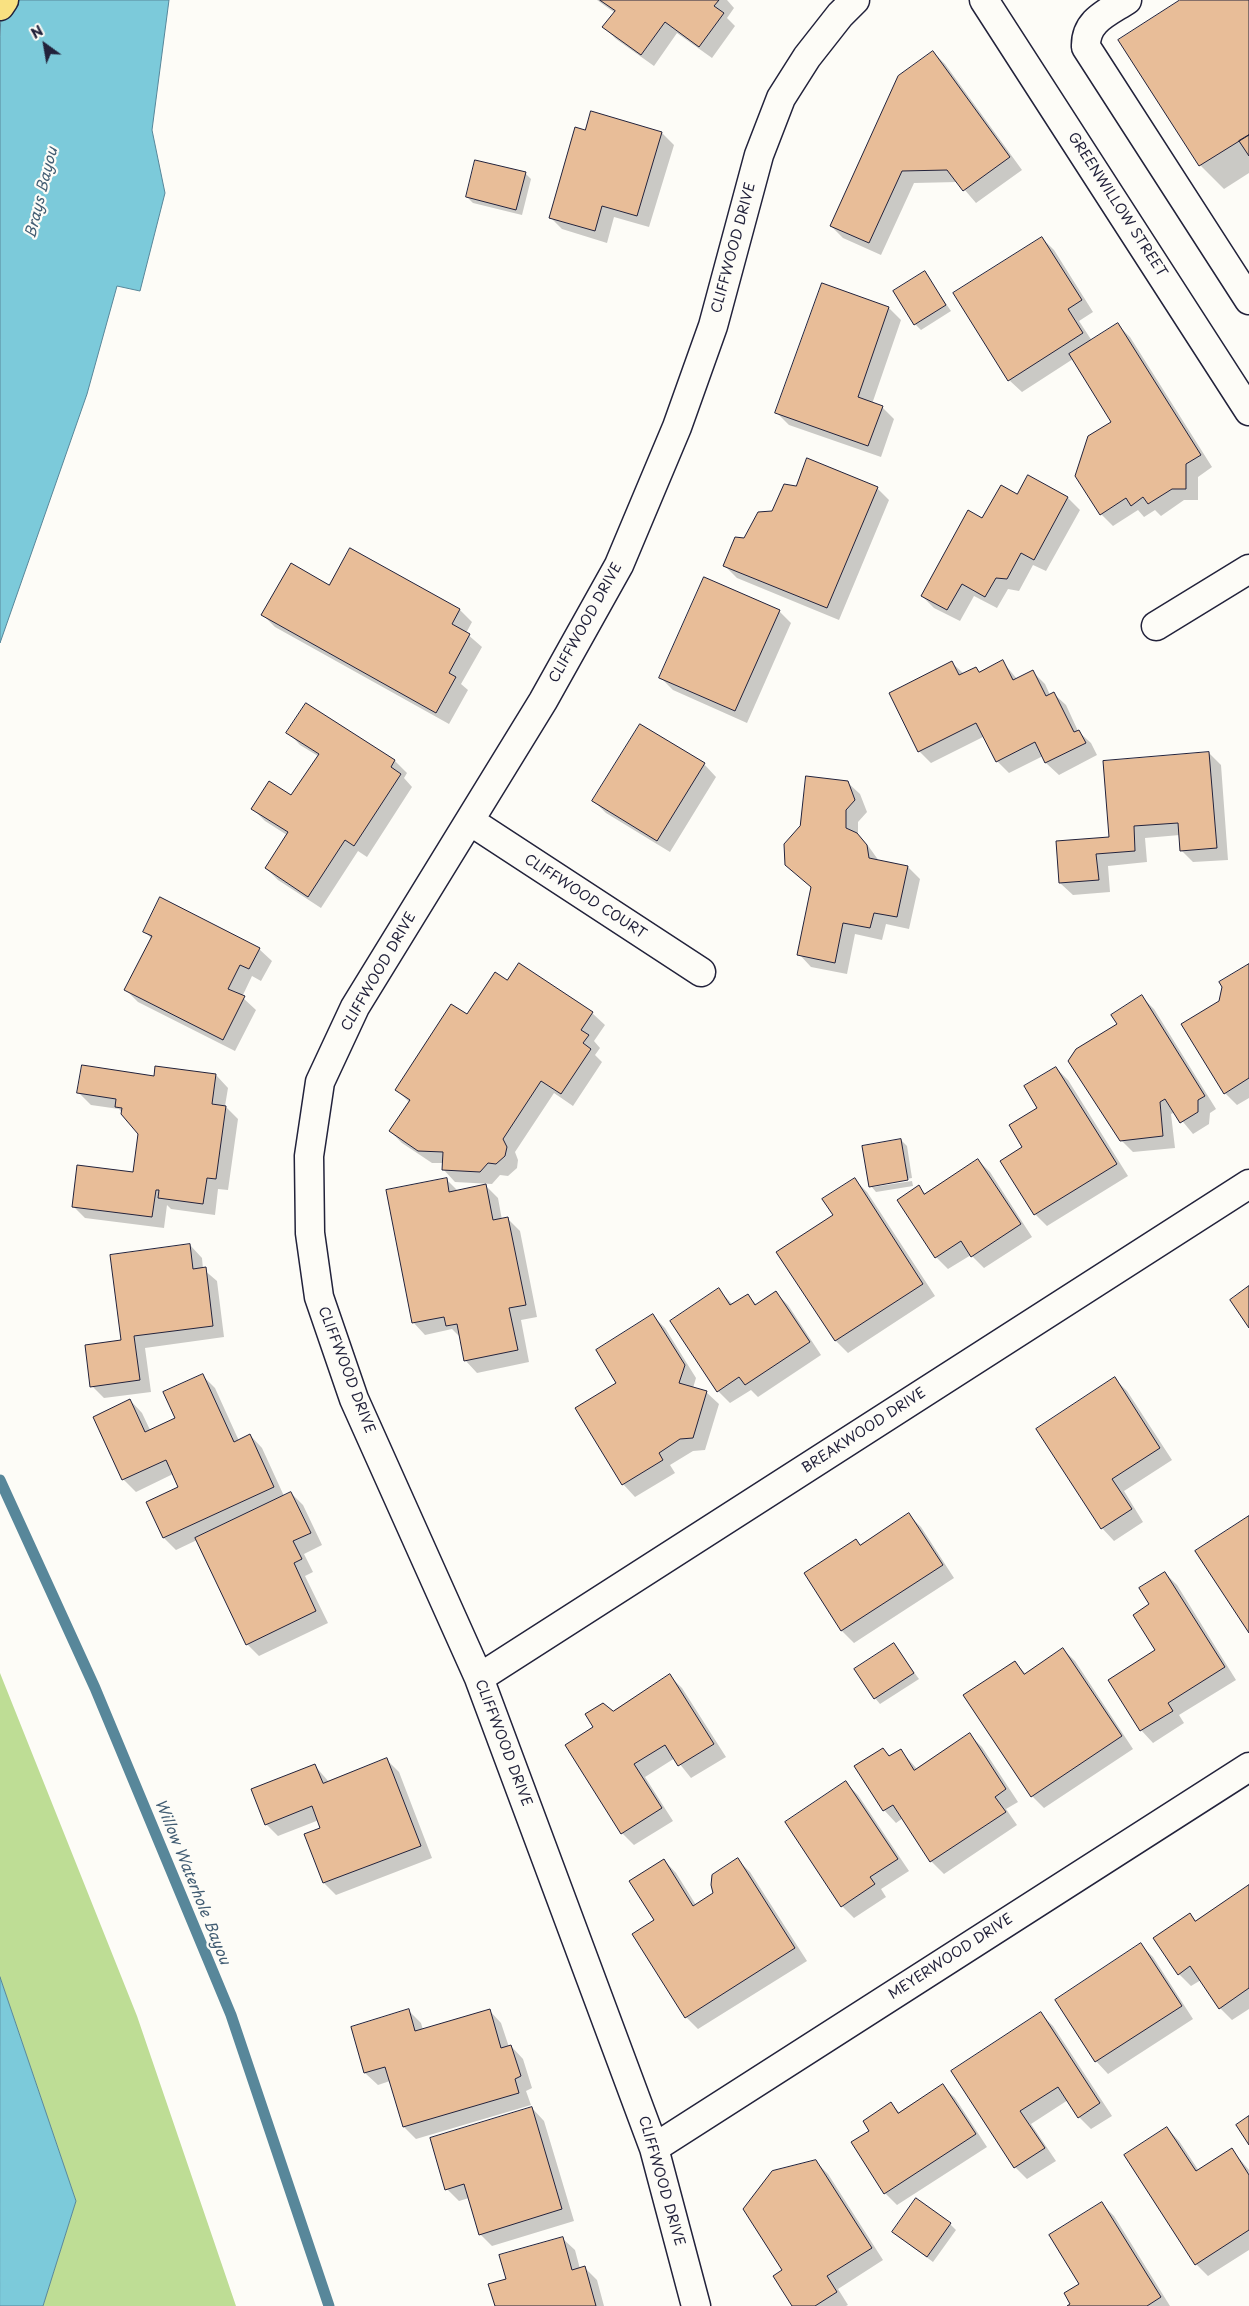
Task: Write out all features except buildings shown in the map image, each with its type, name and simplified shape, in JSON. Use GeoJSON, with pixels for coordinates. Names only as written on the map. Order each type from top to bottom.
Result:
{"type":"FeatureCollection","features":[{"type":"Feature","properties":{"kind":"main road"},"geometry":{"type":"LineString","coordinates":[[0,6],[4,0]]}},
{"type":"Feature","properties":{"kind":"street","name":"CLIFFWOOD DRIVE"},"geometry":{"type":"LineString","coordinates":[[696,2306],[654,2148],[479,1678],[354,1399],[319,1297],[310,1233],[309,1156],[320,1082],[355,1007],[543,701],[619,566],[677,427],[713,326],[759,155],[781,98],[807,57],[840,15],[855,0]]}},
{"type":"Feature","properties":{"kind":"street","name":"GREENWILLOW STREET"},"geometry":{"type":"LineString","coordinates":[[984,0],[1249,411]]}},
{"type":"Feature","properties":{"kind":"street"},"geometry":{"type":"LineString","coordinates":[[1127,0],[1091,25],[1086,36],[1086,48],[1249,300]]}},
{"type":"Feature","properties":{"kind":"street"},"geometry":{"type":"LineString","coordinates":[[1156,626],[1249,569]]}},
{"type":"Feature","properties":{"kind":"street","name":"CLIFFWOOD COURT"},"geometry":{"type":"LineString","coordinates":[[470,821],[701,972]]}},
{"type":"Feature","properties":{"kind":"street","name":"BREAKWOOD DRIVE"},"geometry":{"type":"LineString","coordinates":[[479,1678],[1249,1184]]}},
{"type":"Feature","properties":{"kind":"street","name":"MEYERWOOD DRIVE"},"geometry":{"type":"LineString","coordinates":[[654,2148],[1249,1767]]}},
{"type":"Feature","properties":{"kind":"green space"},"geometry":{"type":"Polygon","coordinates":[[[0,1673],[137,2016],[236,2306],[43,2306],[76,2201],[0,1977],[0,1673]]]}},
{"type":"Feature","properties":{"kind":"water","name":"Brays Bayou"},"geometry":{"type":"Polygon","coordinates":[[[2,0],[169,0],[152,130],[165,193],[140,291],[117,286],[87,394],[0,643],[0,37],[2,0]]]}},
{"type":"Feature","properties":{"kind":"water"},"geometry":{"type":"Polygon","coordinates":[[[0,1977],[76,2201],[43,2306],[0,2306],[0,1977]]]}},
{"type":"Feature","properties":{"kind":"waterway","name":"Willow Waterhole Bayou"},"geometry":{"type":"LineString","coordinates":[[0,1480],[95,1688],[231,2015],[329,2306]]}}]}
